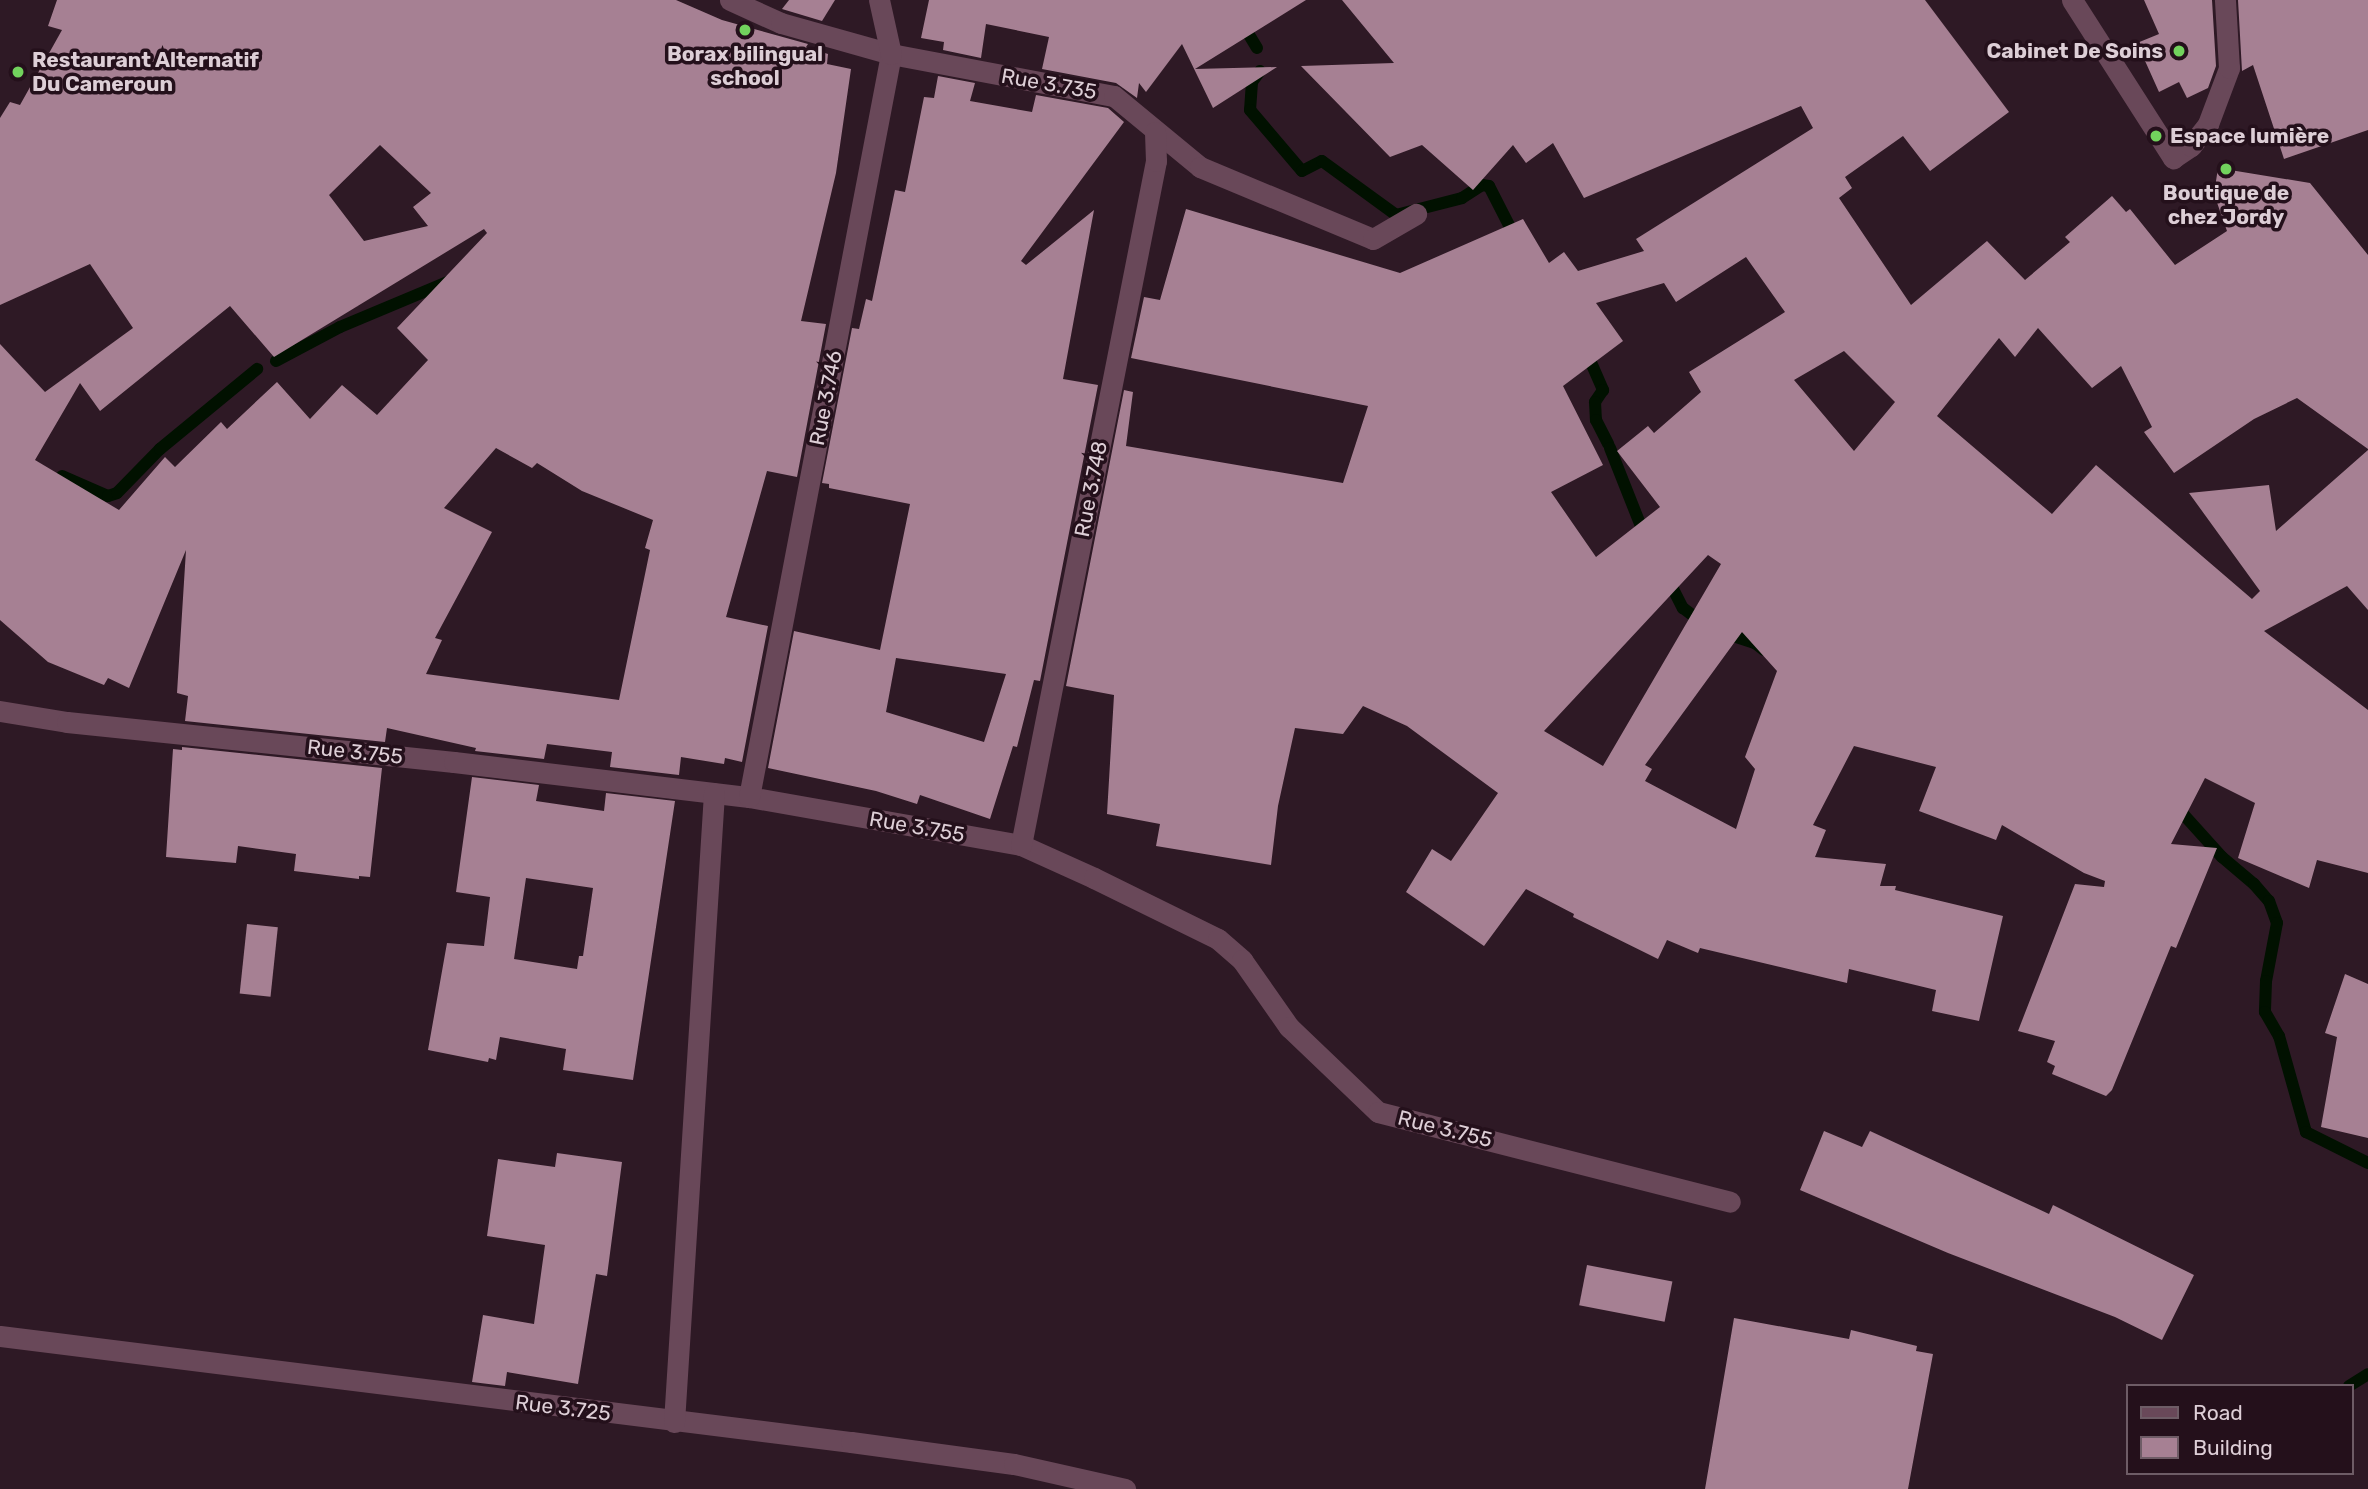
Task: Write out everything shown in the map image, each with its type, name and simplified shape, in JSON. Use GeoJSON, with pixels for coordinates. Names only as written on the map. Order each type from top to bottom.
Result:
{"type":"FeatureCollection","features":[{"type":"Feature","properties":{"kind":"street","name":"Rue 3.735"},"geometry":{"type":"LineString","coordinates":[[730,0],[782,23],[891,54],[1114,96],[1200,167],[1373,239],[1416,214]]}},
{"type":"Feature","properties":{"kind":"street","name":"Rue 3.746"},"geometry":{"type":"LineString","coordinates":[[749,797],[891,54],[879,0]]}},
{"type":"Feature","properties":{"kind":"street"},"geometry":{"type":"LineString","coordinates":[[2072,0],[2173,158],[2192,146],[2208,124],[2229,68],[2225,0]]}},
{"type":"Feature","properties":{"kind":"street","name":"Rue 3.748"},"geometry":{"type":"LineString","coordinates":[[1021,845],[1156,161],[1155,132]]}},
{"type":"Feature","properties":{"kind":"street","name":"Rue 3.755"},"geometry":{"type":"LineString","coordinates":[[0,711],[67,722],[749,797],[1021,845],[1094,877],[1218,939],[1242,960],[1289,1027],[1378,1112],[1730,1202]]}},
{"type":"Feature","properties":{"kind":"street"},"geometry":{"type":"LineString","coordinates":[[674,1422],[715,793]]}},
{"type":"Feature","properties":{"kind":"street","name":"Rue 3.725"},"geometry":{"type":"LineString","coordinates":[[0,1336],[1014,1464],[1125,1489]]}},
{"type":"Feature","properties":{"kind":"building"},"geometry":{"type":"Polygon","coordinates":[[[57,0],[676,0],[722,20],[808,44],[806,47],[828,54],[827,64],[851,69],[836,173],[801,321],[826,324],[797,477],[767,471],[726,617],[768,626],[742,762],[725,758],[724,764],[681,757],[679,775],[610,767],[612,752],[547,744],[544,759],[475,751],[476,748],[387,728],[385,742],[185,721],[188,696],[177,693],[186,550],[129,688],[108,678],[104,685],[48,662],[0,620],[0,344],[45,392],[133,328],[90,264],[0,305],[0,118],[10,102],[20,105],[62,30],[48,26],[57,0]],[[380,145],[329,195],[364,241],[428,226],[413,207],[431,193],[380,145]],[[484,229],[274,357],[230,306],[100,411],[80,383],[35,460],[119,510],[165,457],[175,467],[221,422],[227,429],[277,382],[310,419],[342,385],[377,415],[428,360],[397,328],[487,233],[484,229]],[[496,448],[444,508],[492,532],[435,638],[442,640],[426,674],[619,700],[650,550],[645,548],[653,520],[582,491],[537,463],[532,468],[496,448]]]}},
{"type":"Feature","properties":{"kind":"building"},"geometry":{"type":"Polygon","coordinates":[[[789,0],[835,0],[822,21],[782,9],[789,0]]]}},
{"type":"Feature","properties":{"kind":"building"},"geometry":{"type":"Polygon","coordinates":[[[929,0],[1306,0],[1195,69],[1277,67],[1213,108],[1182,44],[1146,92],[1139,83],[1137,98],[1116,83],[1042,69],[1049,37],[986,24],[981,58],[943,50],[944,42],[921,38],[929,0]]]}},
{"type":"Feature","properties":{"kind":"building"},"geometry":{"type":"Polygon","coordinates":[[[1342,0],[1925,0],[2009,112],[1930,171],[1903,136],[1845,177],[1852,188],[1839,198],[1911,305],[1987,241],[2025,280],[2070,242],[2065,237],[2112,196],[2126,212],[2130,209],[2175,265],[2227,231],[2214,194],[2218,168],[2310,183],[2368,255],[2368,449],[2297,398],[2254,419],[2174,473],[2144,432],[2152,427],[2121,366],[2092,388],[2038,328],[2015,357],[1999,338],[1937,416],[2052,514],[2096,465],[2252,599],[2260,591],[2189,493],[2269,485],[2276,531],[2368,450],[2368,610],[2347,586],[2264,631],[2368,710],[2368,873],[2317,860],[2309,888],[2238,858],[2255,803],[2205,778],[2171,844],[2217,848],[2176,948],[2171,946],[2112,1090],[2106,1096],[2052,1074],[2055,1066],[2047,1062],[2055,1041],[2018,1031],[2075,884],[2104,887],[2105,881],[2084,873],[2002,825],[1996,840],[1919,811],[1936,767],[1854,746],[1813,825],[1826,830],[1815,857],[1886,864],[1880,886],[1896,886],[1895,890],[2003,916],[1979,1021],[1932,1011],[1936,990],[1849,969],[1847,983],[1700,948],[1698,953],[1667,940],[1658,959],[1573,917],[1574,914],[1526,889],[1484,946],[1406,892],[1432,849],[1451,861],[1498,793],[1407,726],[1363,706],[1343,734],[1295,728],[1278,806],[1271,865],[1156,846],[1160,824],[1107,814],[1114,695],[1066,686],[1124,390],[1133,392],[1126,446],[1343,483],[1368,406],[1131,358],[1144,297],[1160,300],[1186,209],[1400,273],[1523,219],[1549,263],[1564,252],[1578,271],[1644,251],[1636,239],[1813,128],[1801,106],[1584,198],[1553,143],[1526,163],[1513,145],[1473,190],[1422,145],[1390,157],[1301,66],[1394,63],[1342,0]],[[1746,257],[1676,302],[1664,283],[1596,303],[1623,341],[1563,386],[1603,465],[1551,492],[1596,557],[1660,507],[1617,451],[1648,426],[1654,433],[1701,392],[1689,372],[1785,312],[1746,257]],[[1844,351],[1794,380],[1854,451],[1895,402],[1844,351]],[[1708,555],[1544,731],[1603,766],[1721,564],[1708,555]],[[1742,632],[1645,765],[1652,769],[1645,781],[1736,829],[1755,769],[1745,757],[1777,671],[1742,632]]]}},
{"type":"Feature","properties":{"kind":"building"},"geometry":{"type":"Polygon","coordinates":[[[2144,0],[2212,0],[2216,66],[2208,88],[2187,98],[2179,82],[2159,92],[2137,43],[2159,34],[2144,0]]]}},
{"type":"Feature","properties":{"kind":"building"},"geometry":{"type":"Polygon","coordinates":[[[2238,0],[2368,0],[2368,130],[2284,159],[2253,65],[2242,71],[2238,0]]]}},
{"type":"Feature","properties":{"kind":"building"},"geometry":{"type":"Polygon","coordinates":[[[938,76],[975,83],[970,101],[1032,112],[1036,95],[1108,108],[1124,122],[1021,261],[1026,265],[1094,210],[1063,379],[1098,385],[1040,681],[1034,680],[1017,747],[1013,746],[990,819],[920,795],[917,804],[876,791],[768,768],[794,631],[880,650],[910,504],[829,488],[829,484],[822,483],[852,328],[859,329],[866,299],[872,301],[895,190],[905,192],[924,97],[934,98],[938,76]],[[896,658],[886,712],[984,742],[1006,674],[896,658]]]}},
{"type":"Feature","properties":{"kind":"building"},"geometry":{"type":"Polygon","coordinates":[[[182,747],[382,768],[370,877],[359,876],[359,879],[294,871],[296,854],[238,846],[236,863],[166,857],[173,749],[182,750],[182,747]]]}},
{"type":"Feature","properties":{"kind":"building"},"geometry":{"type":"Polygon","coordinates":[[[472,777],[539,785],[536,801],[604,811],[606,793],[675,801],[633,1080],[563,1070],[566,1049],[500,1037],[496,1060],[489,1058],[488,1062],[428,1050],[447,943],[484,946],[490,897],[456,892],[472,777]],[[526,878],[514,959],[577,969],[579,956],[583,956],[593,888],[526,878]]]}},
{"type":"Feature","properties":{"kind":"building"},"geometry":{"type":"Polygon","coordinates":[[[247,924],[278,927],[271,997],[240,994],[247,924]]]}},
{"type":"Feature","properties":{"kind":"building"},"geometry":{"type":"Polygon","coordinates":[[[2345,974],[2368,984],[2368,1138],[2321,1127],[2337,1037],[2325,1033],[2345,974]]]}},
{"type":"Feature","properties":{"kind":"building"},"geometry":{"type":"Polygon","coordinates":[[[1824,1131],[1862,1147],[1870,1131],[2049,1214],[2053,1205],[2194,1275],[2162,1340],[2115,1317],[1948,1253],[1800,1190],[1824,1131]]]}},
{"type":"Feature","properties":{"kind":"building"},"geometry":{"type":"Polygon","coordinates":[[[557,1153],[622,1162],[607,1276],[596,1274],[578,1384],[507,1372],[505,1386],[472,1382],[483,1315],[534,1324],[545,1245],[487,1236],[498,1159],[555,1167],[557,1153]]]}},
{"type":"Feature","properties":{"kind":"building"},"geometry":{"type":"Polygon","coordinates":[[[1587,1265],[1672,1282],[1665,1322],[1579,1305],[1587,1265]]]}},
{"type":"Feature","properties":{"kind":"building"},"geometry":{"type":"Polygon","coordinates":[[[1734,1318],[1849,1339],[1851,1330],[1917,1346],[1916,1351],[1933,1354],[1908,1489],[1705,1489],[1734,1318]]]}},
{"type":"Feature","properties":{"kind":"waterway"},"geometry":{"type":"LineString","coordinates":[[1228,0],[1257,48]]}},
{"type":"Feature","properties":{"kind":"waterway"},"geometry":{"type":"LineString","coordinates":[[1260,71],[1252,82],[1250,110],[1302,171],[1322,161],[1396,215],[1462,198],[1482,185],[1489,186],[1516,239]]}},
{"type":"Feature","properties":{"kind":"waterway"},"geometry":{"type":"LineString","coordinates":[[276,361],[340,327],[450,281]]}},
{"type":"Feature","properties":{"kind":"waterway"},"geometry":{"type":"LineString","coordinates":[[1586,351],[1603,390],[1595,402],[1596,420],[1608,444]]}},
{"type":"Feature","properties":{"kind":"waterway"},"geometry":{"type":"LineString","coordinates":[[62,476],[108,496],[117,493],[160,449],[257,369]]}},
{"type":"Feature","properties":{"kind":"waterway"},"geometry":{"type":"LineString","coordinates":[[1610,448],[1646,539]]}},
{"type":"Feature","properties":{"kind":"waterway"},"geometry":{"type":"LineString","coordinates":[[1668,579],[1683,608],[1704,624]]}},
{"type":"Feature","properties":{"kind":"waterway"},"geometry":{"type":"LineString","coordinates":[[1724,633],[1755,643],[1764,650]]}},
{"type":"Feature","properties":{"kind":"waterway"},"geometry":{"type":"LineString","coordinates":[[2175,805],[2222,857],[2254,884],[2269,901],[2277,923],[2266,981],[2265,1012],[2279,1036],[2306,1132],[2368,1163]]}},
{"type":"Feature","properties":{"kind":"waterway"},"geometry":{"type":"LineString","coordinates":[[2352,1384],[2368,1374]]}},
{"type":"Feature","properties":{"kind":"place","name":"Borax bilingual school"},"geometry":{"type":"Point","coordinates":[745,30]}},
{"type":"Feature","properties":{"kind":"place","name":"Cabinet De Soins"},"geometry":{"type":"Point","coordinates":[2179,51]}},
{"type":"Feature","properties":{"kind":"place","name":"Restaurant Alternatif Du Cameroun"},"geometry":{"type":"Point","coordinates":[18,72]}},
{"type":"Feature","properties":{"kind":"place","name":"Espace lumière"},"geometry":{"type":"Point","coordinates":[2156,136]}},
{"type":"Feature","properties":{"kind":"place","name":"Boutique de chez Jordy"},"geometry":{"type":"Point","coordinates":[2226,169]}}]}
